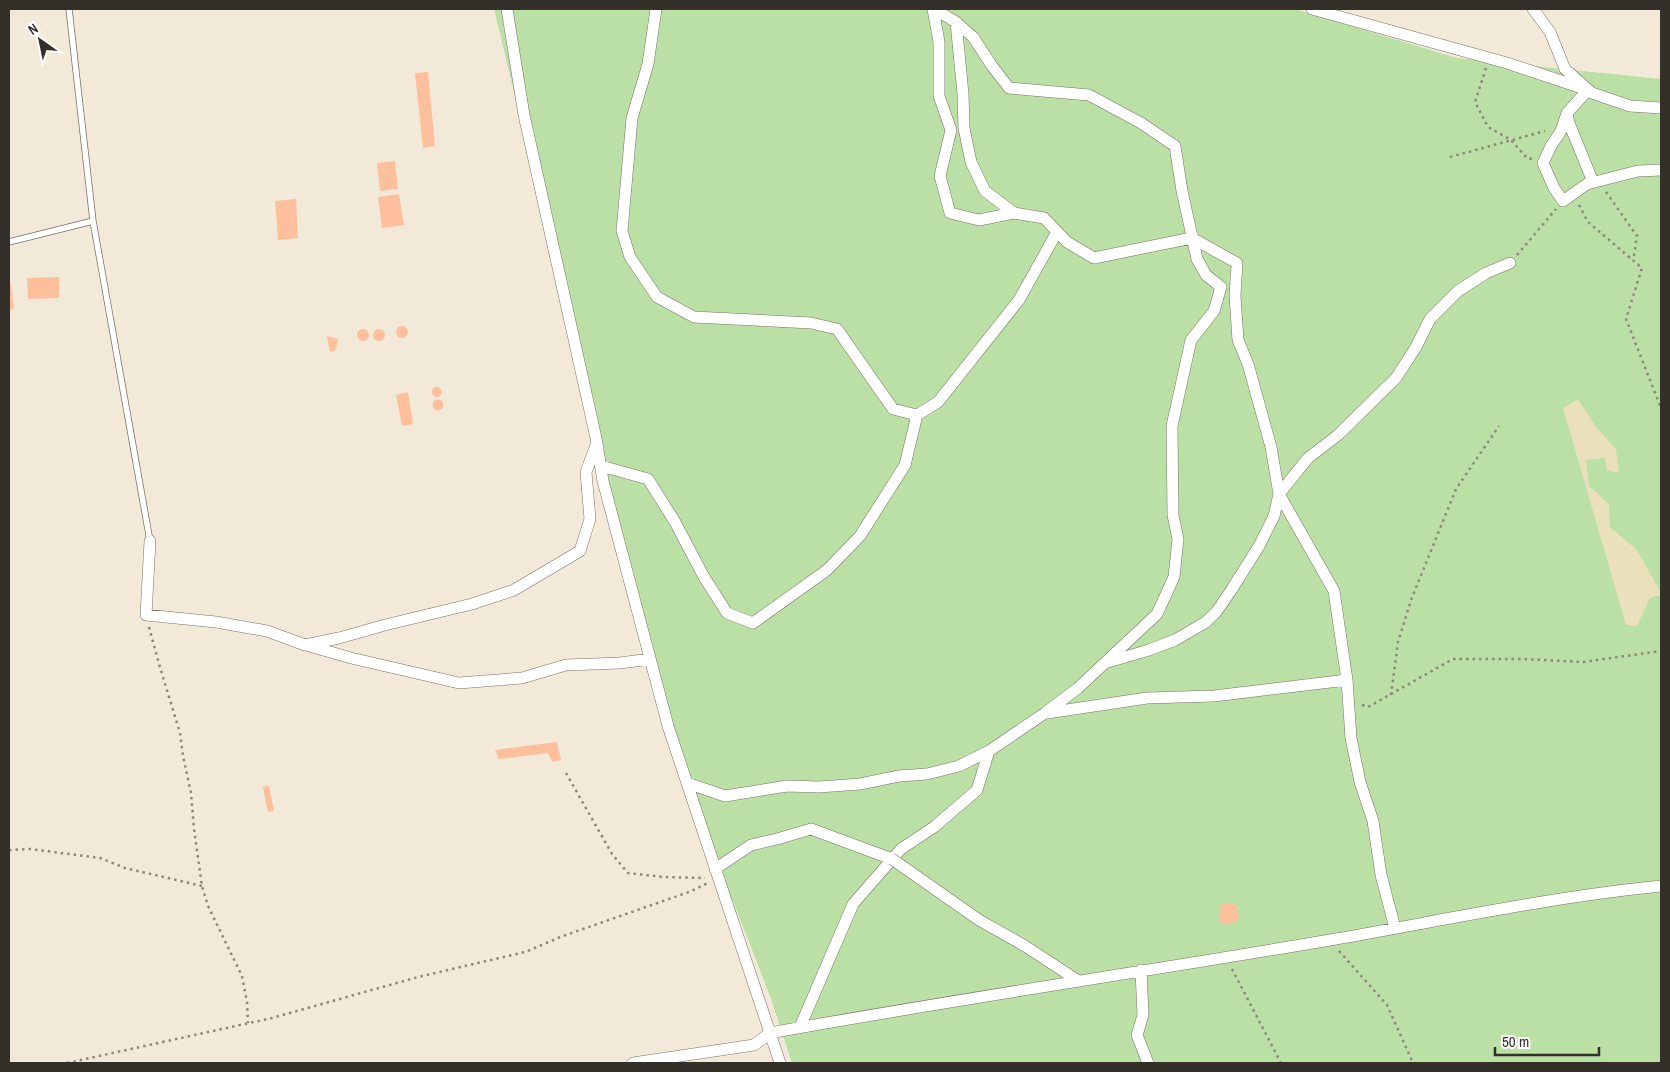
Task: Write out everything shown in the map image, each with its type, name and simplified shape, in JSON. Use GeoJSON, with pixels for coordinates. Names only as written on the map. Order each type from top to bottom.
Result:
{"type":"FeatureCollection","features":[{"type":"Feature","properties":{"kind":"street"},"geometry":{"type":"LineString","coordinates":[[507,9],[524,115],[601,466],[650,659],[668,726],[780,1063]]}},
{"type":"Feature","properties":{"kind":"street"},"geometry":{"type":"LineString","coordinates":[[656,9],[648,64],[632,118],[622,231],[630,257],[657,297],[694,317],[811,323],[837,328],[893,409],[917,415]]}},
{"type":"Feature","properties":{"kind":"street"},"geometry":{"type":"LineString","coordinates":[[687,783],[725,796],[787,786],[819,787],[860,784],[899,776],[927,774],[959,766],[989,751],[1046,713],[1107,663],[1157,614],[1174,577],[1178,539],[1173,515],[1172,426],[1191,340],[1214,311],[1220,286],[1206,275],[1196,260],[1175,146],[1089,94],[1009,88],[973,37],[956,22],[933,9]]}},
{"type":"Feature","properties":{"kind":"street"},"geometry":{"type":"LineString","coordinates":[[933,9],[939,42],[939,96],[951,130],[940,176],[950,213],[978,220],[1014,214],[1044,218],[1067,242],[1094,258],[1192,238],[1237,264],[1235,296],[1238,340],[1248,364],[1271,447],[1280,494],[1334,591],[1347,680],[1351,738],[1358,773],[1373,821],[1381,875],[1395,928]]}},
{"type":"Feature","properties":{"kind":"street"},"geometry":{"type":"LineString","coordinates":[[1312,9],[1489,58],[1588,90]]}},
{"type":"Feature","properties":{"kind":"street"},"geometry":{"type":"LineString","coordinates":[[1534,9],[1550,32],[1565,69],[1588,90],[1630,106],[1661,108]]}},
{"type":"Feature","properties":{"kind":"street"},"geometry":{"type":"LineString","coordinates":[[956,22],[963,94],[964,128],[971,162],[985,191],[1014,214]]}},
{"type":"Feature","properties":{"kind":"street"},"geometry":{"type":"LineString","coordinates":[[1588,90],[1565,119],[1543,163],[1554,188],[1563,201],[1587,184],[1638,171],[1661,170]]}},
{"type":"Feature","properties":{"kind":"street"},"geometry":{"type":"LineString","coordinates":[[1565,119],[1569,123],[1594,182]]}},
{"type":"Feature","properties":{"kind":"street"},"geometry":{"type":"LineString","coordinates":[[601,466],[648,479],[675,522],[704,576],[728,613],[753,624],[827,570],[860,536],[905,465],[917,415],[938,402],[1019,300],[1057,232]]}},
{"type":"Feature","properties":{"kind":"street"},"geometry":{"type":"LineString","coordinates":[[1107,663],[1174,640],[1206,622],[1217,611],[1259,546],[1274,516],[1280,494],[1308,458],[1338,435],[1396,378],[1416,347],[1430,319],[1458,291],[1486,273],[1510,263]]}},
{"type":"Feature","properties":{"kind":"street"},"geometry":{"type":"LineString","coordinates":[[305,645],[472,604],[514,590],[580,551],[590,520],[586,472],[597,444]]}},
{"type":"Feature","properties":{"kind":"street"},"geometry":{"type":"LineString","coordinates":[[150,541],[146,615],[216,622],[267,631],[305,645],[370,663],[459,683],[522,678],[566,666],[650,659]]}},
{"type":"Feature","properties":{"kind":"street"},"geometry":{"type":"LineString","coordinates":[[1046,713],[1147,698],[1214,696],[1347,680]]}},
{"type":"Feature","properties":{"kind":"street"},"geometry":{"type":"LineString","coordinates":[[800,1027],[853,904],[901,849],[934,827],[977,790],[989,751]]}},
{"type":"Feature","properties":{"kind":"street"},"geometry":{"type":"LineString","coordinates":[[717,874],[751,845],[811,829],[892,859],[978,920],[1025,946],[1077,980]]}},
{"type":"Feature","properties":{"kind":"street"},"geometry":{"type":"LineString","coordinates":[[633,1063],[754,1045],[770,1033],[800,1027],[1329,940],[1610,891],[1661,886]]}},
{"type":"Feature","properties":{"kind":"street"},"geometry":{"type":"LineString","coordinates":[[1141,970],[1143,1014],[1137,1035],[1148,1063]]}},
{"type":"Feature","properties":{"kind":"lane"},"geometry":{"type":"LineString","coordinates":[[69,9],[93,221],[150,541]]}},
{"type":"Feature","properties":{"kind":"lane"},"geometry":{"type":"LineString","coordinates":[[9,242],[93,221]]}},
{"type":"Feature","properties":{"kind":"path"},"geometry":{"type":"LineString","coordinates":[[1489,58],[1475,102],[1488,127],[1511,140],[1527,158],[1543,163]]}},
{"type":"Feature","properties":{"kind":"path"},"geometry":{"type":"LineString","coordinates":[[1450,157],[1543,132],[1565,119]]}},
{"type":"Feature","properties":{"kind":"path"},"geometry":{"type":"LineString","coordinates":[[1594,182],[1606,192],[1637,236],[1634,256],[1629,257]]}},
{"type":"Feature","properties":{"kind":"path"},"geometry":{"type":"LineString","coordinates":[[1510,263],[1563,201],[1578,203],[1588,222],[1642,268],[1626,319],[1661,408]]}},
{"type":"Feature","properties":{"kind":"path"},"geometry":{"type":"LineString","coordinates":[[1390,695],[1398,642],[1410,600],[1456,489],[1500,426]]}},
{"type":"Feature","properties":{"kind":"path"},"geometry":{"type":"LineString","coordinates":[[146,615],[180,732],[191,793],[202,886],[208,906],[242,976],[247,1002],[248,1023]]}},
{"type":"Feature","properties":{"kind":"path"},"geometry":{"type":"LineString","coordinates":[[1348,700],[1368,707],[1454,659],[1523,658],[1583,662],[1661,651]]}},
{"type":"Feature","properties":{"kind":"path"},"geometry":{"type":"LineString","coordinates":[[566,773],[612,854],[628,874],[663,877],[717,874]]}},
{"type":"Feature","properties":{"kind":"path"},"geometry":{"type":"LineString","coordinates":[[9,850],[30,849],[100,858],[125,868],[202,886]]}},
{"type":"Feature","properties":{"kind":"path"},"geometry":{"type":"LineString","coordinates":[[67,1063],[248,1023],[418,977],[524,952],[563,936],[689,892],[717,874]]}},
{"type":"Feature","properties":{"kind":"path"},"geometry":{"type":"LineString","coordinates":[[1329,940],[1387,1005],[1413,1063]]}},
{"type":"Feature","properties":{"kind":"path"},"geometry":{"type":"LineString","coordinates":[[1226,957],[1281,1063]]}},
{"type":"Feature","properties":{"kind":"green space"},"geometry":{"type":"Polygon","coordinates":[[[494,9],[1295,9],[1457,58],[1661,79],[1661,1063],[792,1063],[770,996],[687,783],[619,529],[494,9]]]}},
{"type":"Feature","properties":{"kind":"sand"},"geometry":{"type":"Polygon","coordinates":[[[1578,399],[1595,426],[1616,449],[1619,473],[1607,470],[1605,458],[1586,460],[1589,486],[1609,504],[1610,527],[1637,550],[1661,593],[1661,595],[1650,598],[1637,626],[1626,625],[1563,408],[1578,399]]]}},
{"type":"Feature","properties":{"kind":"building"},"geometry":{"type":"Polygon","coordinates":[[[428,72],[435,146],[423,148],[415,73],[428,72]]]}},
{"type":"Feature","properties":{"kind":"building"},"geometry":{"type":"Polygon","coordinates":[[[395,161],[398,189],[380,191],[377,163],[395,161]]]}},
{"type":"Feature","properties":{"kind":"building"},"geometry":{"type":"Polygon","coordinates":[[[399,194],[404,225],[382,228],[378,197],[399,194]]]}},
{"type":"Feature","properties":{"kind":"building"},"geometry":{"type":"Polygon","coordinates":[[[296,199],[298,238],[278,240],[275,201],[296,199]]]}},
{"type":"Feature","properties":{"kind":"building"},"geometry":{"type":"Polygon","coordinates":[[[59,277],[59,298],[28,299],[27,278],[59,277]]]}},
{"type":"Feature","properties":{"kind":"building"},"geometry":{"type":"Polygon","coordinates":[[[9,284],[11,284],[14,309],[9,310],[9,284]]]}},
{"type":"Feature","properties":{"kind":"building"},"geometry":{"type":"Polygon","coordinates":[[[404,326],[407,327],[407,337],[400,338],[397,337],[396,330],[397,327],[404,326]]]}},
{"type":"Feature","properties":{"kind":"building"},"geometry":{"type":"Polygon","coordinates":[[[363,329],[369,335],[363,341],[357,335],[363,329]]]}},
{"type":"Feature","properties":{"kind":"building"},"geometry":{"type":"Polygon","coordinates":[[[379,329],[385,335],[379,341],[373,335],[379,329]]]}},
{"type":"Feature","properties":{"kind":"building"},"geometry":{"type":"Polygon","coordinates":[[[327,336],[338,339],[336,350],[330,352],[327,336]]]}},
{"type":"Feature","properties":{"kind":"building"},"geometry":{"type":"Polygon","coordinates":[[[437,387],[442,392],[437,397],[432,392],[437,387]]]}},
{"type":"Feature","properties":{"kind":"building"},"geometry":{"type":"Polygon","coordinates":[[[408,392],[413,424],[402,426],[396,395],[408,392]]]}},
{"type":"Feature","properties":{"kind":"building"},"geometry":{"type":"Polygon","coordinates":[[[436,400],[440,400],[443,405],[442,409],[436,410],[433,407],[433,403],[436,400]]]}},
{"type":"Feature","properties":{"kind":"building"},"geometry":{"type":"Polygon","coordinates":[[[557,742],[561,760],[552,762],[548,753],[499,759],[495,750],[557,742]]]}},
{"type":"Feature","properties":{"kind":"building"},"geometry":{"type":"Polygon","coordinates":[[[269,786],[274,811],[268,812],[263,787],[269,786]]]}},
{"type":"Feature","properties":{"kind":"building"},"geometry":{"type":"Polygon","coordinates":[[[1234,903],[1239,917],[1237,922],[1219,924],[1221,904],[1234,903]]]}}]}
